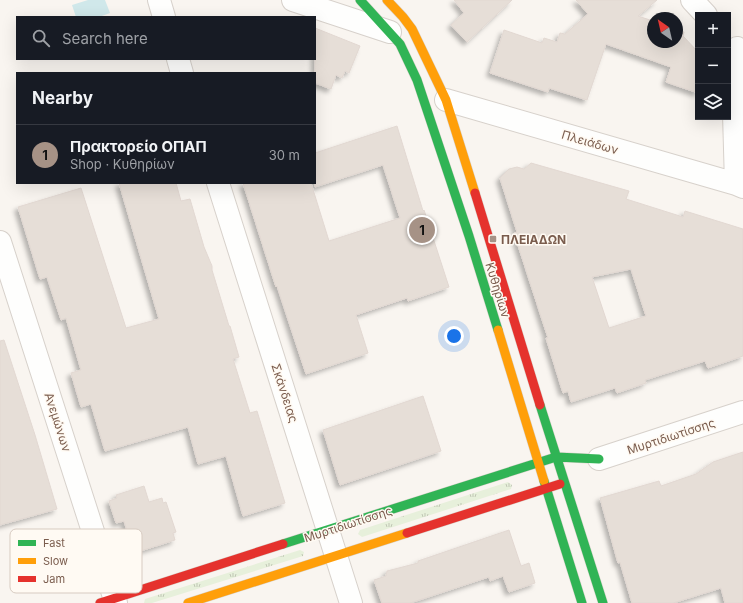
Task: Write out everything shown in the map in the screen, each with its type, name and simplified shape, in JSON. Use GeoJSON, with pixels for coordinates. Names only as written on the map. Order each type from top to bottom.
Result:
{"type":"FeatureCollection","features":[{"type":"Feature","properties":{"kind":"street"},"geometry":{"type":"LineString","coordinates":[[159,0],[164,16]]}},
{"type":"Feature","properties":{"kind":"street"},"geometry":{"type":"LineString","coordinates":[[293,0],[390,32]]}},
{"type":"Feature","properties":{"kind":"street","name":"Κυθηρίων"},"geometry":{"type":"LineString","coordinates":[[360,0],[400,44],[417,80],[469,236],[582,603]]}},
{"type":"Feature","properties":{"kind":"street"},"geometry":{"type":"LineString","coordinates":[[692,0],[703,12]]}},
{"type":"Feature","properties":{"kind":"street","name":"Κυθηρίων"},"geometry":{"type":"LineString","coordinates":[[389,1],[412,29],[446,100],[556,457],[567,481],[603,603]]}},
{"type":"Feature","properties":{"kind":"street"},"geometry":{"type":"LineString","coordinates":[[736,46],[733,79],[739,186]]}},
{"type":"Feature","properties":{"kind":"street"},"geometry":{"type":"LineString","coordinates":[[178,60],[182,72]]}},
{"type":"Feature","properties":{"kind":"street","name":"Πλειάδων"},"geometry":{"type":"LineString","coordinates":[[446,100],[739,186]]}},
{"type":"Feature","properties":{"kind":"street","name":"Σκάνδειας"},"geometry":{"type":"LineString","coordinates":[[218,184],[352,603]]}},
{"type":"Feature","properties":{"kind":"street","name":"Ανεμώνων"},"geometry":{"type":"LineString","coordinates":[[0,242],[88,529]]}},
{"type":"Feature","properties":{"kind":"street","name":"Μυρτιδιωτίσσης"},"geometry":{"type":"LineString","coordinates":[[142,591],[538,462],[556,457],[593,463],[743,412]]}},
{"type":"Feature","properties":{"kind":"street"},"geometry":{"type":"LineString","coordinates":[[188,603],[567,481]]}},
{"type":"Feature","properties":{"kind":"street","name":"Μυρτιδιωτίσσης"},"geometry":{"type":"LineString","coordinates":[[110,601],[135,593]]}},
{"type":"Feature","properties":{"kind":"green space"},"geometry":{"type":"Polygon","coordinates":[[[508,482],[512,485],[511,489],[362,537],[358,534],[360,530],[508,482]]]}},
{"type":"Feature","properties":{"kind":"green space"},"geometry":{"type":"Polygon","coordinates":[[[300,550],[304,552],[303,556],[152,603],[144,603],[145,599],[300,550]]]}},
{"type":"Feature","properties":{"kind":"water"},"geometry":{"type":"Polygon","coordinates":[[[88,0],[105,0],[110,13],[102,16],[76,16],[72,5],[88,0]]]}},
{"type":"Feature","properties":{"kind":"building"},"geometry":{"type":"Polygon","coordinates":[[[454,0],[512,0],[467,42],[451,25],[464,13],[454,0]]]}},
{"type":"Feature","properties":{"kind":"building"},"geometry":{"type":"Polygon","coordinates":[[[576,0],[657,0],[638,16],[647,19],[647,48],[683,48],[683,36],[695,49],[695,92],[666,82],[671,67],[606,44],[587,100],[549,88],[548,92],[490,73],[504,30],[542,43],[544,38],[557,42],[560,33],[565,34],[588,14],[576,0]]]}},
{"type":"Feature","properties":{"kind":"building"},"geometry":{"type":"Polygon","coordinates":[[[316,28],[360,46],[349,73],[345,71],[342,78],[336,75],[331,89],[316,83],[316,28]]]}},
{"type":"Feature","properties":{"kind":"building"},"geometry":{"type":"Polygon","coordinates":[[[397,126],[423,211],[424,210],[449,287],[408,301],[407,298],[356,315],[368,353],[306,374],[277,286],[276,287],[243,184],[311,184],[329,241],[400,218],[383,165],[315,187],[316,153],[397,126]]]}},
{"type":"Feature","properties":{"kind":"building"},"geometry":{"type":"Polygon","coordinates":[[[531,163],[629,191],[626,199],[683,217],[685,211],[743,229],[743,356],[708,368],[705,361],[645,380],[646,383],[617,393],[615,388],[571,402],[568,391],[563,393],[546,338],[548,338],[514,233],[517,232],[500,178],[509,169],[517,167],[524,169],[531,163]],[[631,269],[592,277],[609,328],[646,316],[631,269]]]}},
{"type":"Feature","properties":{"kind":"building"},"geometry":{"type":"Polygon","coordinates":[[[119,184],[176,184],[181,201],[190,199],[239,357],[233,359],[250,413],[257,411],[285,503],[243,516],[226,456],[198,464],[188,427],[105,451],[91,404],[81,407],[71,373],[81,370],[66,318],[61,320],[47,277],[40,279],[18,207],[81,188],[126,328],[159,319],[119,184]]]}},
{"type":"Feature","properties":{"kind":"building"},"geometry":{"type":"Polygon","coordinates":[[[4,340],[57,509],[0,525],[0,341],[4,340]]]}},
{"type":"Feature","properties":{"kind":"building"},"geometry":{"type":"Polygon","coordinates":[[[423,396],[441,451],[340,485],[323,430],[423,396]]]}},
{"type":"Feature","properties":{"kind":"building"},"geometry":{"type":"Polygon","coordinates":[[[743,452],[743,603],[725,603],[721,588],[673,603],[632,603],[620,562],[618,563],[600,498],[659,481],[661,486],[696,474],[713,462],[743,452]]]}},
{"type":"Feature","properties":{"kind":"building"},"geometry":{"type":"Polygon","coordinates":[[[144,486],[149,502],[162,498],[163,503],[166,502],[176,532],[173,533],[175,540],[142,550],[142,529],[126,529],[124,521],[116,523],[109,501],[117,498],[116,495],[144,486]]]}},
{"type":"Feature","properties":{"kind":"building"},"geometry":{"type":"Polygon","coordinates":[[[509,530],[521,566],[529,563],[535,583],[509,592],[503,576],[490,581],[489,577],[410,603],[382,603],[374,580],[386,576],[387,571],[418,563],[418,561],[509,530]]]}},
{"type":"Feature","properties":{"kind":"traffic: fast"},"geometry":{"type":"LineString","coordinates":[[360,0],[400,44],[417,80],[469,236],[498,330]]}},
{"type":"Feature","properties":{"kind":"traffic: fast"},"geometry":{"type":"LineString","coordinates":[[540,405],[603,603]]}},
{"type":"Feature","properties":{"kind":"traffic: fast"},"geometry":{"type":"LineString","coordinates":[[283,544],[556,457],[599,459]]}},
{"type":"Feature","properties":{"kind":"traffic: fast"},"geometry":{"type":"LineString","coordinates":[[544,481],[582,603]]}},
{"type":"Feature","properties":{"kind":"traffic: slow"},"geometry":{"type":"LineString","coordinates":[[387,0],[412,29],[446,100],[475,193]]}},
{"type":"Feature","properties":{"kind":"traffic: slow"},"geometry":{"type":"LineString","coordinates":[[498,330],[544,481]]}},
{"type":"Feature","properties":{"kind":"traffic: slow"},"geometry":{"type":"LineString","coordinates":[[188,603],[407,533]]}},
{"type":"Feature","properties":{"kind":"traffic: jam"},"geometry":{"type":"LineString","coordinates":[[475,193],[540,405]]}},
{"type":"Feature","properties":{"kind":"traffic: jam"},"geometry":{"type":"LineString","coordinates":[[407,533],[560,484]]}},
{"type":"Feature","properties":{"kind":"traffic: jam"},"geometry":{"type":"LineString","coordinates":[[142,589],[283,544]]}},
{"type":"Feature","properties":{"kind":"traffic: jam"},"geometry":{"type":"LineString","coordinates":[[100,603],[131,593]]}},
{"type":"Feature","properties":{"kind":"place","name":"Πρακτορείο ΟΠΑΠ"},"geometry":{"type":"Point","coordinates":[422,230]}},
{"type":"Feature","properties":{"kind":"place","name":"ΠΛΕΙΑΔΩΝ"},"geometry":{"type":"Point","coordinates":[493,239]}}]}
